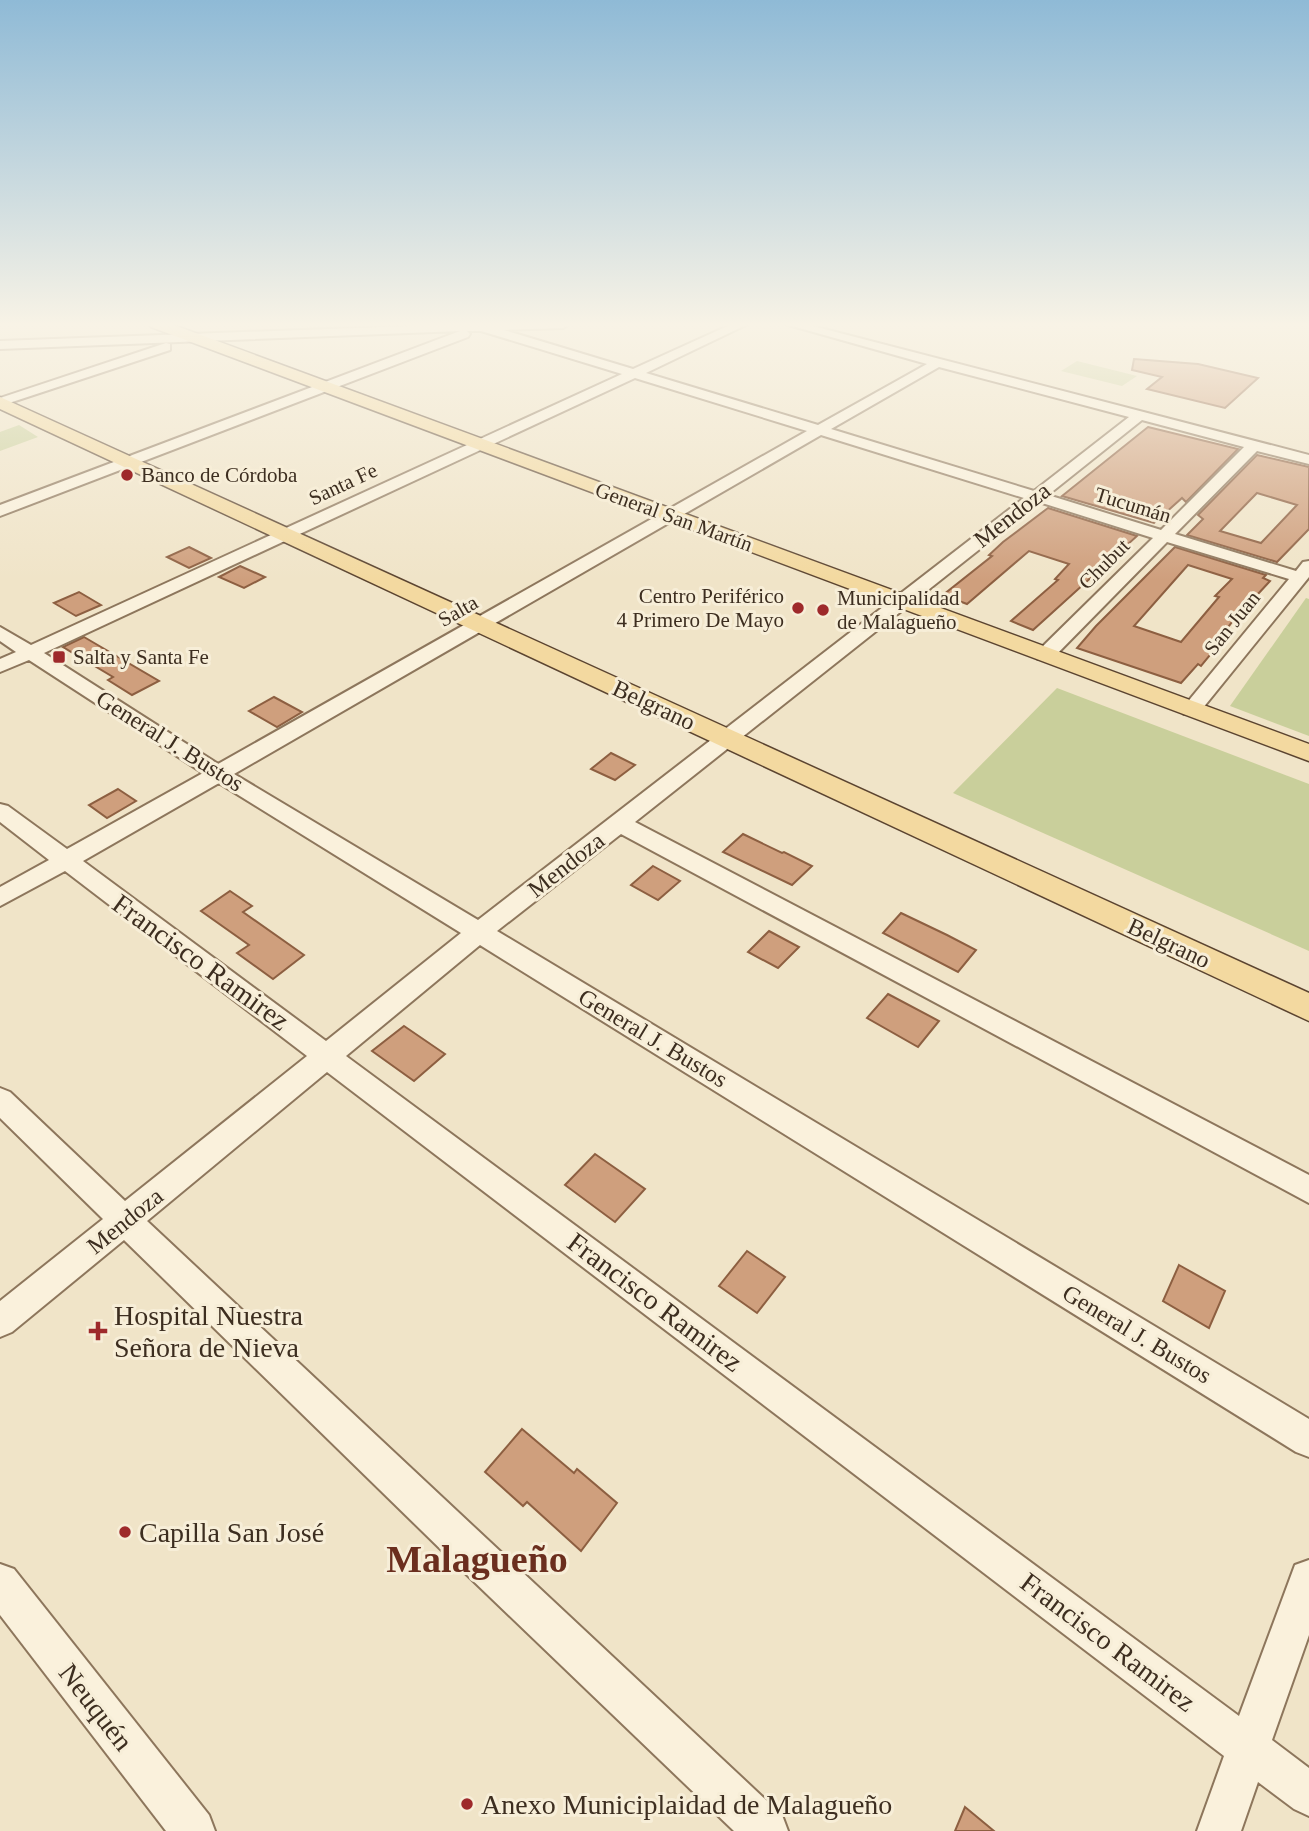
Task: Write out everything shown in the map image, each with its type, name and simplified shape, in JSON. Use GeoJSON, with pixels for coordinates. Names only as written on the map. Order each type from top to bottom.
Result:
{"type":"FeatureCollection","features":[{"type":"Feature","properties":{"kind":"main road","name":"Belgrano"},"geometry":{"type":"LineString","coordinates":[[16,409],[1309,1007]]}},
{"type":"Feature","properties":{"kind":"main road","name":"General San Martín"},"geometry":{"type":"LineString","coordinates":[[387,409],[1309,752]]}},
{"type":"Feature","properties":{"kind":"street"},"geometry":{"type":"LineString","coordinates":[[0,511],[267,409]]}},
{"type":"Feature","properties":{"kind":"street","name":"Santa Fe"},"geometry":{"type":"LineString","coordinates":[[0,666],[556,409]]}},
{"type":"Feature","properties":{"kind":"street","name":"Tucumán"},"geometry":{"type":"LineString","coordinates":[[750,409],[1163,537],[1304,571]]}},
{"type":"Feature","properties":{"kind":"street","name":"Salta"},"geometry":{"type":"LineString","coordinates":[[0,898],[854,409]]}},
{"type":"Feature","properties":{"kind":"street"},"geometry":{"type":"LineString","coordinates":[[1114,409],[1309,460]]}},
{"type":"Feature","properties":{"kind":"street","name":"Mendoza"},"geometry":{"type":"LineString","coordinates":[[0,1321],[480,932],[1139,416]]}},
{"type":"Feature","properties":{"kind":"street","name":"Chubut"},"geometry":{"type":"LineString","coordinates":[[1045,655],[1254,446]]}},
{"type":"Feature","properties":{"kind":"street","name":"San Juan"},"geometry":{"type":"LineString","coordinates":[[1191,710],[1304,571]]}},
{"type":"Feature","properties":{"kind":"street","name":"General J. Bustos"},"geometry":{"type":"LineString","coordinates":[[0,633],[218,773],[1309,1439]]}},
{"type":"Feature","properties":{"kind":"street","name":"Francisco Ramirez"},"geometry":{"type":"LineString","coordinates":[[0,811],[1309,1794]]}},
{"type":"Feature","properties":{"kind":"street"},"geometry":{"type":"LineString","coordinates":[[618,824],[1309,1190]]}},
{"type":"Feature","properties":{"kind":"street"},"geometry":{"type":"LineString","coordinates":[[0,1100],[477,1559],[766,1831]]}},
{"type":"Feature","properties":{"kind":"street"},"geometry":{"type":"LineString","coordinates":[[1219,1831],[1309,1578]]}},
{"type":"Feature","properties":{"kind":"street","name":"Neuquén"},"geometry":{"type":"LineString","coordinates":[[0,1583],[193,1831]]}},
{"type":"Feature","properties":{"kind":"green space"},"geometry":{"type":"Polygon","coordinates":[[[19,425],[38,437],[0,451],[0,432],[19,425]]]}},
{"type":"Feature","properties":{"kind":"green space"},"geometry":{"type":"Polygon","coordinates":[[[1306,598],[1309,599],[1309,736],[1230,706],[1306,598]]]}},
{"type":"Feature","properties":{"kind":"green space"},"geometry":{"type":"Polygon","coordinates":[[[1057,688],[1309,784],[1309,951],[953,793],[1057,688]]]}},
{"type":"Feature","properties":{"kind":"building"},"geometry":{"type":"Polygon","coordinates":[[[1148,427],[1238,449],[1186,502],[1182,498],[1154,523],[1062,496],[1148,427]]]}},
{"type":"Feature","properties":{"kind":"building"},"geometry":{"type":"Polygon","coordinates":[[[1257,455],[1309,467],[1309,529],[1277,562],[1187,535],[1203,519],[1198,515],[1257,455]],[[1257,493],[1220,531],[1261,543],[1297,505],[1257,493]]]}},
{"type":"Feature","properties":{"kind":"building"},"geometry":{"type":"Polygon","coordinates":[[[1048,508],[1137,536],[1033,630],[1011,621],[1058,580],[1055,579],[1069,564],[1029,551],[967,604],[943,595],[992,556],[989,555],[1003,542],[1048,508]]]}},
{"type":"Feature","properties":{"kind":"building"},"geometry":{"type":"Polygon","coordinates":[[[189,547],[211,558],[189,568],[167,557],[189,547]]]}},
{"type":"Feature","properties":{"kind":"building"},"geometry":{"type":"Polygon","coordinates":[[[1175,547],[1266,575],[1263,578],[1270,581],[1232,622],[1221,637],[1224,638],[1201,666],[1198,664],[1181,683],[1077,648],[1175,547]],[[1188,565],[1134,626],[1181,642],[1219,597],[1215,596],[1232,579],[1188,565]]]}},
{"type":"Feature","properties":{"kind":"building"},"geometry":{"type":"Polygon","coordinates":[[[240,566],[265,577],[244,588],[219,577],[240,566]]]}},
{"type":"Feature","properties":{"kind":"building"},"geometry":{"type":"Polygon","coordinates":[[[79,592],[101,605],[76,616],[54,603],[79,592]]]}},
{"type":"Feature","properties":{"kind":"building"},"geometry":{"type":"Polygon","coordinates":[[[84,637],[159,681],[132,695],[108,680],[113,677],[63,647],[84,637]]]}},
{"type":"Feature","properties":{"kind":"building"},"geometry":{"type":"Polygon","coordinates":[[[274,697],[302,712],[277,727],[249,711],[274,697]]]}},
{"type":"Feature","properties":{"kind":"building"},"geometry":{"type":"Polygon","coordinates":[[[611,753],[635,765],[615,780],[591,769],[611,753]]]}},
{"type":"Feature","properties":{"kind":"building"},"geometry":{"type":"Polygon","coordinates":[[[118,789],[136,801],[107,818],[89,805],[118,789]]]}},
{"type":"Feature","properties":{"kind":"building"},"geometry":{"type":"Polygon","coordinates":[[[743,834],[812,866],[792,885],[723,852],[743,834]]]}},
{"type":"Feature","properties":{"kind":"building"},"geometry":{"type":"Polygon","coordinates":[[[653,866],[680,881],[658,900],[631,885],[653,866]]]}},
{"type":"Feature","properties":{"kind":"building"},"geometry":{"type":"Polygon","coordinates":[[[230,891],[252,906],[243,912],[304,955],[273,979],[237,953],[249,945],[201,911],[230,891]]]}},
{"type":"Feature","properties":{"kind":"building"},"geometry":{"type":"Polygon","coordinates":[[[901,913],[976,950],[958,972],[883,933],[901,913]]]}},
{"type":"Feature","properties":{"kind":"building"},"geometry":{"type":"Polygon","coordinates":[[[769,931],[799,947],[778,968],[748,952],[769,931]]]}},
{"type":"Feature","properties":{"kind":"building"},"geometry":{"type":"Polygon","coordinates":[[[888,994],[939,1021],[918,1047],[867,1018],[888,994]]]}},
{"type":"Feature","properties":{"kind":"building"},"geometry":{"type":"Polygon","coordinates":[[[404,1026],[445,1054],[414,1081],[372,1051],[404,1026]]]}},
{"type":"Feature","properties":{"kind":"building"},"geometry":{"type":"Polygon","coordinates":[[[595,1154],[645,1189],[615,1222],[565,1185],[595,1154]]]}},
{"type":"Feature","properties":{"kind":"building"},"geometry":{"type":"Polygon","coordinates":[[[747,1251],[785,1277],[757,1313],[719,1286],[747,1251]]]}},
{"type":"Feature","properties":{"kind":"building"},"geometry":{"type":"Polygon","coordinates":[[[1179,1265],[1225,1291],[1209,1328],[1163,1301],[1179,1265]]]}},
{"type":"Feature","properties":{"kind":"building"},"geometry":{"type":"Polygon","coordinates":[[[522,1429],[574,1473],[577,1469],[617,1503],[581,1551],[527,1502],[523,1506],[485,1472],[522,1429]]]}},
{"type":"Feature","properties":{"kind":"building"},"geometry":{"type":"Polygon","coordinates":[[[965,1807],[994,1831],[955,1831],[965,1807]]]}},
{"type":"Feature","properties":{"kind":"place","name":"Banco de Córdoba"},"geometry":{"type":"Point","coordinates":[127,475]}},
{"type":"Feature","properties":{"kind":"place","name":"Centro Periférico 4 Primero De Mayo"},"geometry":{"type":"Point","coordinates":[798,608]}},
{"type":"Feature","properties":{"kind":"place","name":"Municipalidad de Malagueño"},"geometry":{"type":"Point","coordinates":[823,610]}},
{"type":"Feature","properties":{"kind":"place","name":"Salta y Santa Fe"},"geometry":{"type":"Point","coordinates":[59,657]}},
{"type":"Feature","properties":{"kind":"place","name":"Hospital Nuestra Señora de Nieva"},"geometry":{"type":"Point","coordinates":[98,1331]}},
{"type":"Feature","properties":{"kind":"place","name":"Capilla San José"},"geometry":{"type":"Point","coordinates":[125,1532]}},
{"type":"Feature","properties":{"kind":"place","name":"Anexo Municiplaidad de Malagueño"},"geometry":{"type":"Point","coordinates":[467,1804]}},
{"type":"Feature","properties":{"kind":"district","name":"Malagueño"},"geometry":{"type":"Point","coordinates":[477,1559]}}]}
